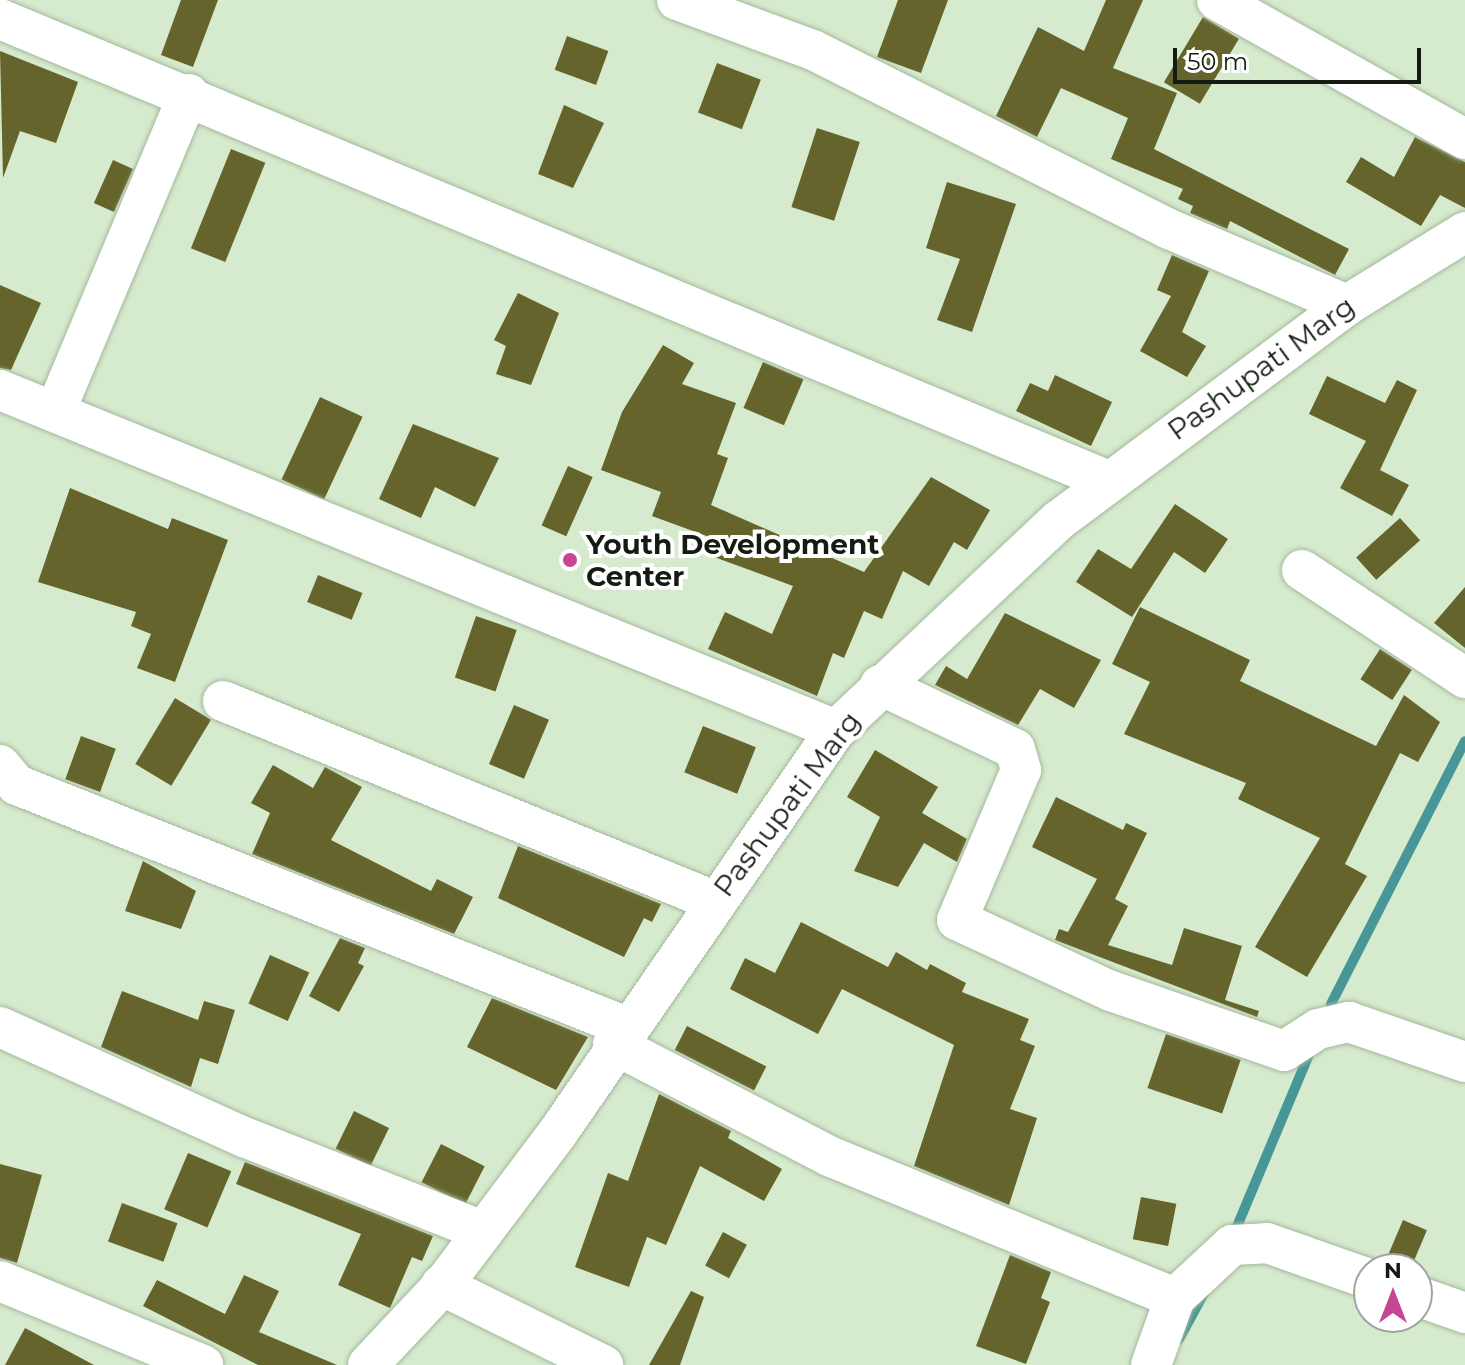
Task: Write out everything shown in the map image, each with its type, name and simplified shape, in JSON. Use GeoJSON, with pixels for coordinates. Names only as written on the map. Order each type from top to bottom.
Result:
{"type":"FeatureCollection","features":[{"type":"Feature","properties":{"kind":"street"},"geometry":{"type":"LineString","coordinates":[[677,0],[813,50],[1169,229],[1347,305]]}},
{"type":"Feature","properties":{"kind":"street"},"geometry":{"type":"LineString","coordinates":[[1217,0],[1465,139]]}},
{"type":"Feature","properties":{"kind":"street"},"geometry":{"type":"LineString","coordinates":[[0,19],[189,94],[1109,481]]}},
{"type":"Feature","properties":{"kind":"street"},"geometry":{"type":"LineString","coordinates":[[55,412],[189,94]]}},
{"type":"Feature","properties":{"kind":"street","name":"Pashupati Marg"},"geometry":{"type":"LineString","coordinates":[[368,1365],[441,1285],[483,1231],[836,730],[880,685],[1109,481],[1347,305],[1465,232]]}},
{"type":"Feature","properties":{"kind":"street"},"geometry":{"type":"LineString","coordinates":[[0,390],[836,730]]}},
{"type":"Feature","properties":{"kind":"street"},"geometry":{"type":"LineString","coordinates":[[1302,570],[1465,678]]}},
{"type":"Feature","properties":{"kind":"street"},"geometry":{"type":"LineString","coordinates":[[880,685],[1015,749],[1021,770],[957,920],[1111,991],[1284,1051],[1318,1029],[1349,1022],[1465,1062]]}},
{"type":"Feature","properties":{"kind":"street"},"geometry":{"type":"LineString","coordinates":[[223,701],[714,901]]}},
{"type":"Feature","properties":{"kind":"street"},"geometry":{"type":"LineString","coordinates":[[0,765],[17,785],[619,1035],[829,1156],[1175,1298]]}},
{"type":"Feature","properties":{"kind":"street"},"geometry":{"type":"LineString","coordinates":[[0,1027],[244,1137],[483,1231]]}},
{"type":"Feature","properties":{"kind":"street"},"geometry":{"type":"LineString","coordinates":[[1151,1365],[1175,1298],[1225,1252],[1267,1243],[1353,1273]]}},
{"type":"Feature","properties":{"kind":"street"},"geometry":{"type":"LineString","coordinates":[[0,1281],[203,1365]]}},
{"type":"Feature","properties":{"kind":"street"},"geometry":{"type":"LineString","coordinates":[[441,1285],[603,1365]]}},
{"type":"Feature","properties":{"kind":"street"},"geometry":{"type":"LineString","coordinates":[[1433,1302],[1465,1313]]}},
{"type":"Feature","properties":{"kind":"building"},"geometry":{"type":"Polygon","coordinates":[[[181,0],[218,0],[193,67],[161,55],[181,0]]]}},
{"type":"Feature","properties":{"kind":"building"},"geometry":{"type":"Polygon","coordinates":[[[898,0],[948,0],[921,73],[877,57],[898,0]]]}},
{"type":"Feature","properties":{"kind":"building"},"geometry":{"type":"Polygon","coordinates":[[[1106,0],[1143,0],[1113,68],[1177,93],[1154,149],[1349,249],[1335,275],[1230,221],[1227,229],[1190,213],[1193,206],[1178,199],[1183,189],[1111,159],[1128,118],[1061,88],[1037,137],[996,116],[1038,27],[1084,51],[1106,0]]]}},
{"type":"Feature","properties":{"kind":"building"},"geometry":{"type":"Polygon","coordinates":[[[1203,17],[1239,39],[1200,104],[1164,82],[1203,17]]]}},
{"type":"Feature","properties":{"kind":"building"},"geometry":{"type":"Polygon","coordinates":[[[567,36],[608,51],[596,85],[555,70],[567,36]]]}},
{"type":"Feature","properties":{"kind":"building"},"geometry":{"type":"Polygon","coordinates":[[[0,51],[78,82],[56,143],[20,131],[3,178],[0,51]]]}},
{"type":"Feature","properties":{"kind":"building"},"geometry":{"type":"Polygon","coordinates":[[[717,63],[761,80],[742,129],[698,112],[717,63]]]}},
{"type":"Feature","properties":{"kind":"building"},"geometry":{"type":"Polygon","coordinates":[[[564,105],[604,123],[573,188],[538,174],[564,105]]]}},
{"type":"Feature","properties":{"kind":"building"},"geometry":{"type":"Polygon","coordinates":[[[817,128],[860,142],[834,221],[791,207],[817,128]]]}},
{"type":"Feature","properties":{"kind":"building"},"geometry":{"type":"Polygon","coordinates":[[[1415,137],[1465,162],[1465,208],[1440,195],[1421,226],[1346,182],[1361,157],[1394,177],[1415,137]]]}},
{"type":"Feature","properties":{"kind":"building"},"geometry":{"type":"Polygon","coordinates":[[[231,149],[265,163],[225,262],[191,248],[231,149]]]}},
{"type":"Feature","properties":{"kind":"building"},"geometry":{"type":"Polygon","coordinates":[[[113,160],[133,169],[114,212],[94,203],[113,160]]]}},
{"type":"Feature","properties":{"kind":"building"},"geometry":{"type":"Polygon","coordinates":[[[947,182],[1016,204],[972,332],[937,320],[960,259],[926,248],[947,182]]]}},
{"type":"Feature","properties":{"kind":"building"},"geometry":{"type":"Polygon","coordinates":[[[1172,255],[1209,271],[1182,332],[1206,346],[1187,377],[1140,351],[1171,296],[1157,290],[1172,255]]]}},
{"type":"Feature","properties":{"kind":"building"},"geometry":{"type":"Polygon","coordinates":[[[0,285],[41,303],[11,370],[0,368],[0,285]]]}},
{"type":"Feature","properties":{"kind":"building"},"geometry":{"type":"Polygon","coordinates":[[[518,293],[559,313],[531,385],[496,374],[506,346],[494,340],[518,293]]]}},
{"type":"Feature","properties":{"kind":"building"},"geometry":{"type":"Polygon","coordinates":[[[663,345],[694,363],[682,384],[736,403],[717,454],[728,458],[711,505],[864,572],[931,477],[990,510],[967,550],[954,542],[929,586],[903,571],[882,619],[864,611],[844,658],[833,653],[817,696],[708,649],[725,612],[772,634],[793,586],[706,554],[712,538],[652,516],[661,492],[601,470],[622,412],[663,345]]]}},
{"type":"Feature","properties":{"kind":"building"},"geometry":{"type":"Polygon","coordinates":[[[763,362],[804,379],[784,425],[743,408],[763,362]]]}},
{"type":"Feature","properties":{"kind":"building"},"geometry":{"type":"Polygon","coordinates":[[[1055,375],[1112,402],[1091,446],[1016,411],[1030,383],[1048,391],[1055,375]]]}},
{"type":"Feature","properties":{"kind":"building"},"geometry":{"type":"Polygon","coordinates":[[[1327,376],[1385,403],[1397,380],[1417,390],[1380,470],[1409,485],[1392,516],[1340,488],[1366,441],[1309,414],[1327,376]]]}},
{"type":"Feature","properties":{"kind":"building"},"geometry":{"type":"Polygon","coordinates":[[[320,397],[363,417],[324,499],[282,479],[320,397]]]}},
{"type":"Feature","properties":{"kind":"building"},"geometry":{"type":"Polygon","coordinates":[[[413,424],[499,458],[475,507],[435,487],[421,518],[379,499],[413,424]]]}},
{"type":"Feature","properties":{"kind":"building"},"geometry":{"type":"Polygon","coordinates":[[[568,466],[593,477],[566,536],[542,525],[568,466]]]}},
{"type":"Feature","properties":{"kind":"building"},"geometry":{"type":"Polygon","coordinates":[[[70,488],[168,529],[172,518],[228,540],[175,682],[137,668],[151,634],[131,626],[136,612],[38,582],[70,488]]]}},
{"type":"Feature","properties":{"kind":"building"},"geometry":{"type":"Polygon","coordinates":[[[1175,504],[1228,539],[1205,573],[1174,552],[1132,617],[1076,582],[1098,549],[1131,569],[1175,504]]]}},
{"type":"Feature","properties":{"kind":"building"},"geometry":{"type":"Polygon","coordinates":[[[1400,518],[1420,540],[1376,580],[1356,557],[1400,518]]]}},
{"type":"Feature","properties":{"kind":"building"},"geometry":{"type":"Polygon","coordinates":[[[318,575],[363,593],[352,620],[307,602],[318,575]]]}},
{"type":"Feature","properties":{"kind":"building"},"geometry":{"type":"Polygon","coordinates":[[[1465,587],[1465,648],[1434,623],[1465,587]]]}},
{"type":"Feature","properties":{"kind":"building"},"geometry":{"type":"Polygon","coordinates":[[[1140,607],[1250,660],[1240,681],[1376,746],[1404,695],[1440,722],[1418,762],[1400,753],[1345,864],[1367,876],[1307,977],[1255,947],[1320,838],[1238,799],[1246,783],[1124,734],[1150,682],[1112,664],[1140,607]]]}},
{"type":"Feature","properties":{"kind":"building"},"geometry":{"type":"Polygon","coordinates":[[[1005,613],[1101,660],[1074,708],[1040,689],[1018,725],[935,685],[946,666],[967,679],[1005,613]]]}},
{"type":"Feature","properties":{"kind":"building"},"geometry":{"type":"Polygon","coordinates":[[[476,616],[517,630],[495,691],[455,677],[476,616]]]}},
{"type":"Feature","properties":{"kind":"building"},"geometry":{"type":"Polygon","coordinates":[[[1380,649],[1412,670],[1392,700],[1360,679],[1380,649]]]}},
{"type":"Feature","properties":{"kind":"building"},"geometry":{"type":"Polygon","coordinates":[[[175,698],[211,720],[171,786],[135,764],[175,698]]]}},
{"type":"Feature","properties":{"kind":"building"},"geometry":{"type":"Polygon","coordinates":[[[514,705],[549,720],[524,779],[489,764],[514,705]]]}},
{"type":"Feature","properties":{"kind":"building"},"geometry":{"type":"Polygon","coordinates":[[[703,726],[756,747],[737,794],[684,772],[703,726]]]}},
{"type":"Feature","properties":{"kind":"building"},"geometry":{"type":"Polygon","coordinates":[[[81,736],[116,749],[100,792],[65,779],[81,736]]]}},
{"type":"Feature","properties":{"kind":"building"},"geometry":{"type":"Polygon","coordinates":[[[875,750],[938,787],[922,813],[967,839],[957,862],[924,843],[898,887],[854,871],[880,817],[847,797],[875,750]]]}},
{"type":"Feature","properties":{"kind":"building"},"geometry":{"type":"Polygon","coordinates":[[[273,765],[313,788],[325,767],[362,787],[331,840],[431,891],[437,879],[473,897],[454,934],[252,854],[270,813],[251,803],[273,765]]]}},
{"type":"Feature","properties":{"kind":"building"},"geometry":{"type":"Polygon","coordinates":[[[1056,797],[1123,830],[1126,823],[1147,833],[1115,899],[1128,906],[1108,945],[1172,965],[1184,928],[1242,946],[1225,1000],[1259,1011],[1257,1017],[1055,940],[1059,929],[1068,932],[1097,879],[1032,847],[1056,797]]]}},
{"type":"Feature","properties":{"kind":"building"},"geometry":{"type":"Polygon","coordinates":[[[518,846],[661,904],[652,922],[644,918],[624,957],[498,898],[518,846]]]}},
{"type":"Feature","properties":{"kind":"building"},"geometry":{"type":"Polygon","coordinates":[[[143,861],[196,891],[181,929],[125,911],[143,861]]]}},
{"type":"Feature","properties":{"kind":"building"},"geometry":{"type":"Polygon","coordinates":[[[801,922],[888,967],[896,952],[927,970],[930,964],[966,983],[962,992],[1029,1019],[1020,1040],[1035,1046],[1010,1109],[1037,1118],[1009,1205],[914,1166],[954,1045],[842,989],[818,1034],[730,989],[745,958],[775,973],[801,922]]]}},
{"type":"Feature","properties":{"kind":"building"},"geometry":{"type":"Polygon","coordinates":[[[340,938],[365,948],[358,963],[364,966],[339,1012],[309,996],[340,938]]]}},
{"type":"Feature","properties":{"kind":"building"},"geometry":{"type":"Polygon","coordinates":[[[270,955],[309,972],[288,1021],[248,1003],[270,955]]]}},
{"type":"Feature","properties":{"kind":"building"},"geometry":{"type":"Polygon","coordinates":[[[122,991],[198,1020],[204,1001],[235,1010],[218,1064],[200,1058],[191,1087],[101,1047],[122,991]]]}},
{"type":"Feature","properties":{"kind":"building"},"geometry":{"type":"Polygon","coordinates":[[[492,998],[588,1037],[556,1090],[467,1047],[492,998]]]}},
{"type":"Feature","properties":{"kind":"building"},"geometry":{"type":"Polygon","coordinates":[[[687,1026],[766,1066],[754,1090],[675,1050],[687,1026]]]}},
{"type":"Feature","properties":{"kind":"building"},"geometry":{"type":"Polygon","coordinates":[[[1166,1034],[1241,1060],[1222,1114],[1147,1088],[1166,1034]]]}},
{"type":"Feature","properties":{"kind":"building"},"geometry":{"type":"Polygon","coordinates":[[[659,1094],[731,1131],[728,1138],[782,1169],[764,1201],[700,1166],[666,1245],[647,1237],[629,1287],[575,1267],[608,1173],[628,1181],[659,1094]]]}},
{"type":"Feature","properties":{"kind":"building"},"geometry":{"type":"Polygon","coordinates":[[[354,1111],[389,1128],[371,1166],[336,1149],[354,1111]]]}},
{"type":"Feature","properties":{"kind":"building"},"geometry":{"type":"Polygon","coordinates":[[[441,1144],[485,1166],[465,1205],[421,1182],[441,1144]]]}},
{"type":"Feature","properties":{"kind":"building"},"geometry":{"type":"Polygon","coordinates":[[[188,1153],[231,1171],[207,1228],[164,1209],[188,1153]]]}},
{"type":"Feature","properties":{"kind":"building"},"geometry":{"type":"Polygon","coordinates":[[[245,1162],[433,1236],[422,1261],[412,1257],[390,1308],[338,1285],[361,1234],[236,1184],[245,1162]]]}},
{"type":"Feature","properties":{"kind":"building"},"geometry":{"type":"Polygon","coordinates":[[[0,1164],[42,1175],[17,1263],[0,1258],[0,1164]]]}},
{"type":"Feature","properties":{"kind":"building"},"geometry":{"type":"Polygon","coordinates":[[[1141,1197],[1176,1204],[1168,1246],[1133,1239],[1141,1197]]]}},
{"type":"Feature","properties":{"kind":"building"},"geometry":{"type":"Polygon","coordinates":[[[122,1203],[177,1223],[163,1262],[108,1242],[122,1203]]]}},
{"type":"Feature","properties":{"kind":"building"},"geometry":{"type":"Polygon","coordinates":[[[1403,1220],[1427,1230],[1417,1253],[1389,1253],[1403,1220]]]}},
{"type":"Feature","properties":{"kind":"building"},"geometry":{"type":"Polygon","coordinates":[[[723,1232],[747,1245],[729,1278],[705,1266],[723,1232]]]}},
{"type":"Feature","properties":{"kind":"building"},"geometry":{"type":"Polygon","coordinates":[[[1010,1255],[1051,1272],[1041,1298],[1050,1302],[1026,1364],[976,1346],[1010,1255]]]}},
{"type":"Feature","properties":{"kind":"building"},"geometry":{"type":"Polygon","coordinates":[[[244,1275],[279,1291],[259,1332],[337,1365],[258,1365],[143,1306],[157,1280],[225,1314],[244,1275]]]}},
{"type":"Feature","properties":{"kind":"building"},"geometry":{"type":"Polygon","coordinates":[[[691,1291],[704,1297],[680,1365],[649,1365],[691,1291]]]}},
{"type":"Feature","properties":{"kind":"building"},"geometry":{"type":"Polygon","coordinates":[[[25,1328],[94,1365],[5,1365],[25,1328]]]}},
{"type":"Feature","properties":{"kind":"waterway"},"geometry":{"type":"LineString","coordinates":[[1331,1004],[1465,741]]}},
{"type":"Feature","properties":{"kind":"waterway"},"geometry":{"type":"LineString","coordinates":[[1233,1236],[1309,1054]]}},
{"type":"Feature","properties":{"kind":"waterway"},"geometry":{"type":"LineString","coordinates":[[1179,1339],[1204,1293]]}},
{"type":"Feature","properties":{"kind":"place","name":"Youth Development Center"},"geometry":{"type":"Point","coordinates":[570,560]}}]}
